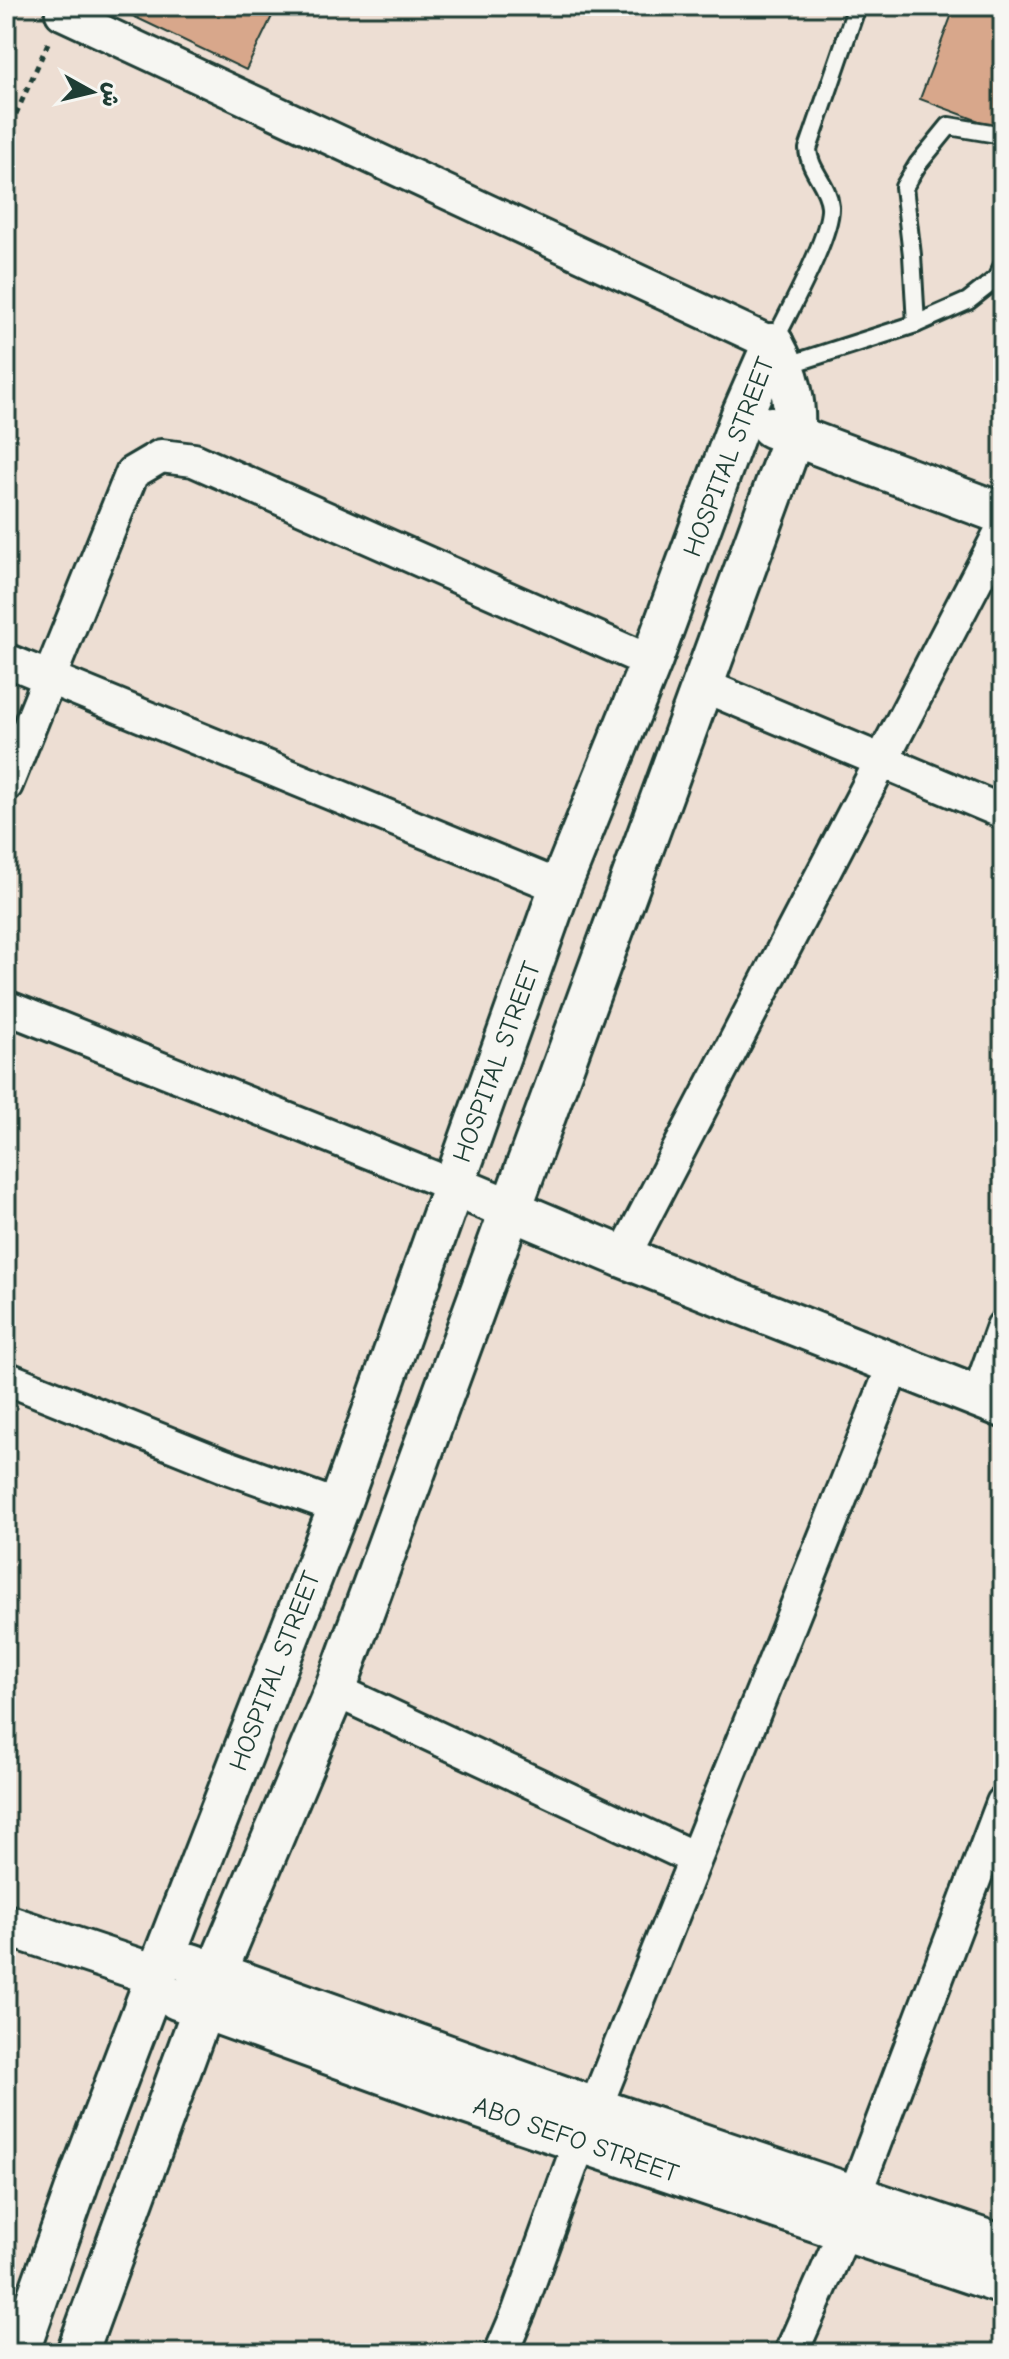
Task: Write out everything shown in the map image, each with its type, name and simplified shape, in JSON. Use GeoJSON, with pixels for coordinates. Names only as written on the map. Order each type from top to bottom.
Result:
{"type":"FeatureCollection","features":[{"type":"Feature","properties":{"kind":"street"},"geometry":{"type":"LineString","coordinates":[[62,13],[779,355]]}},
{"type":"Feature","properties":{"kind":"street","name":"HOSPITAL STREET"},"geometry":{"type":"LineString","coordinates":[[18,2353],[157,1973],[339,1507],[560,887],[651,662],[741,417],[779,355]]}},
{"type":"Feature","properties":{"kind":"street","name":"HOSPITAL STREET"},"geometry":{"type":"LineString","coordinates":[[77,2353],[209,1991],[335,1690],[794,435],[793,390],[779,355]]}},
{"type":"Feature","properties":{"kind":"street"},"geometry":{"type":"LineString","coordinates":[[741,417],[1003,514]]}},
{"type":"Feature","properties":{"kind":"street"},"geometry":{"type":"LineString","coordinates":[[6,785],[132,473],[161,456],[194,460],[651,662]]}},
{"type":"Feature","properties":{"kind":"street"},"geometry":{"type":"LineString","coordinates":[[623,1257],[885,760],[1003,528]]}},
{"type":"Feature","properties":{"kind":"street"},"geometry":{"type":"LineString","coordinates":[[6,660],[560,887]]}},
{"type":"Feature","properties":{"kind":"street"},"geometry":{"type":"LineString","coordinates":[[702,685],[1003,812]]}},
{"type":"Feature","properties":{"kind":"street"},"geometry":{"type":"LineString","coordinates":[[6,1007],[990,1402],[1003,1327]]}},
{"type":"Feature","properties":{"kind":"street"},"geometry":{"type":"LineString","coordinates":[[501,2353],[694,1858],[894,1365]]}},
{"type":"Feature","properties":{"kind":"street"},"geometry":{"type":"LineString","coordinates":[[6,1378],[222,1465],[339,1507]]}},
{"type":"Feature","properties":{"kind":"street"},"geometry":{"type":"LineString","coordinates":[[335,1690],[694,1858]]}},
{"type":"Feature","properties":{"kind":"street"},"geometry":{"type":"LineString","coordinates":[[791,2353],[850,2213],[1003,1803]]}},
{"type":"Feature","properties":{"kind":"street","name":"ABO SEFO STREET"},"geometry":{"type":"LineString","coordinates":[[6,1925],[209,1991],[468,2104],[588,2125],[850,2213],[1003,2284]]}},
{"type":"Feature","properties":{"kind":"street","name":"ABO SEFO STREET"},"geometry":{"type":"LineString","coordinates":[[850,2213],[1003,2246]]}},
{"type":"Feature","properties":{"kind":"lane"},"geometry":{"type":"LineString","coordinates":[[779,355],[830,217],[830,203],[812,170],[808,149],[857,6]]}},
{"type":"Feature","properties":{"kind":"lane"},"geometry":{"type":"LineString","coordinates":[[916,324],[904,187],[949,126],[1003,135]]}},
{"type":"Feature","properties":{"kind":"lane"},"geometry":{"type":"LineString","coordinates":[[779,355],[916,324],[968,301],[996,279],[1003,265]]}},
{"type":"Feature","properties":{"kind":"path"},"geometry":{"type":"LineString","coordinates":[[6,136],[62,13]]}},
{"type":"Feature","properties":{"kind":"building"},"geometry":{"type":"Polygon","coordinates":[[[112,6],[277,6],[246,70],[112,6]]]}},
{"type":"Feature","properties":{"kind":"building"},"geometry":{"type":"Polygon","coordinates":[[[955,6],[1003,6],[1003,130],[920,99],[955,6]]]}}]}
